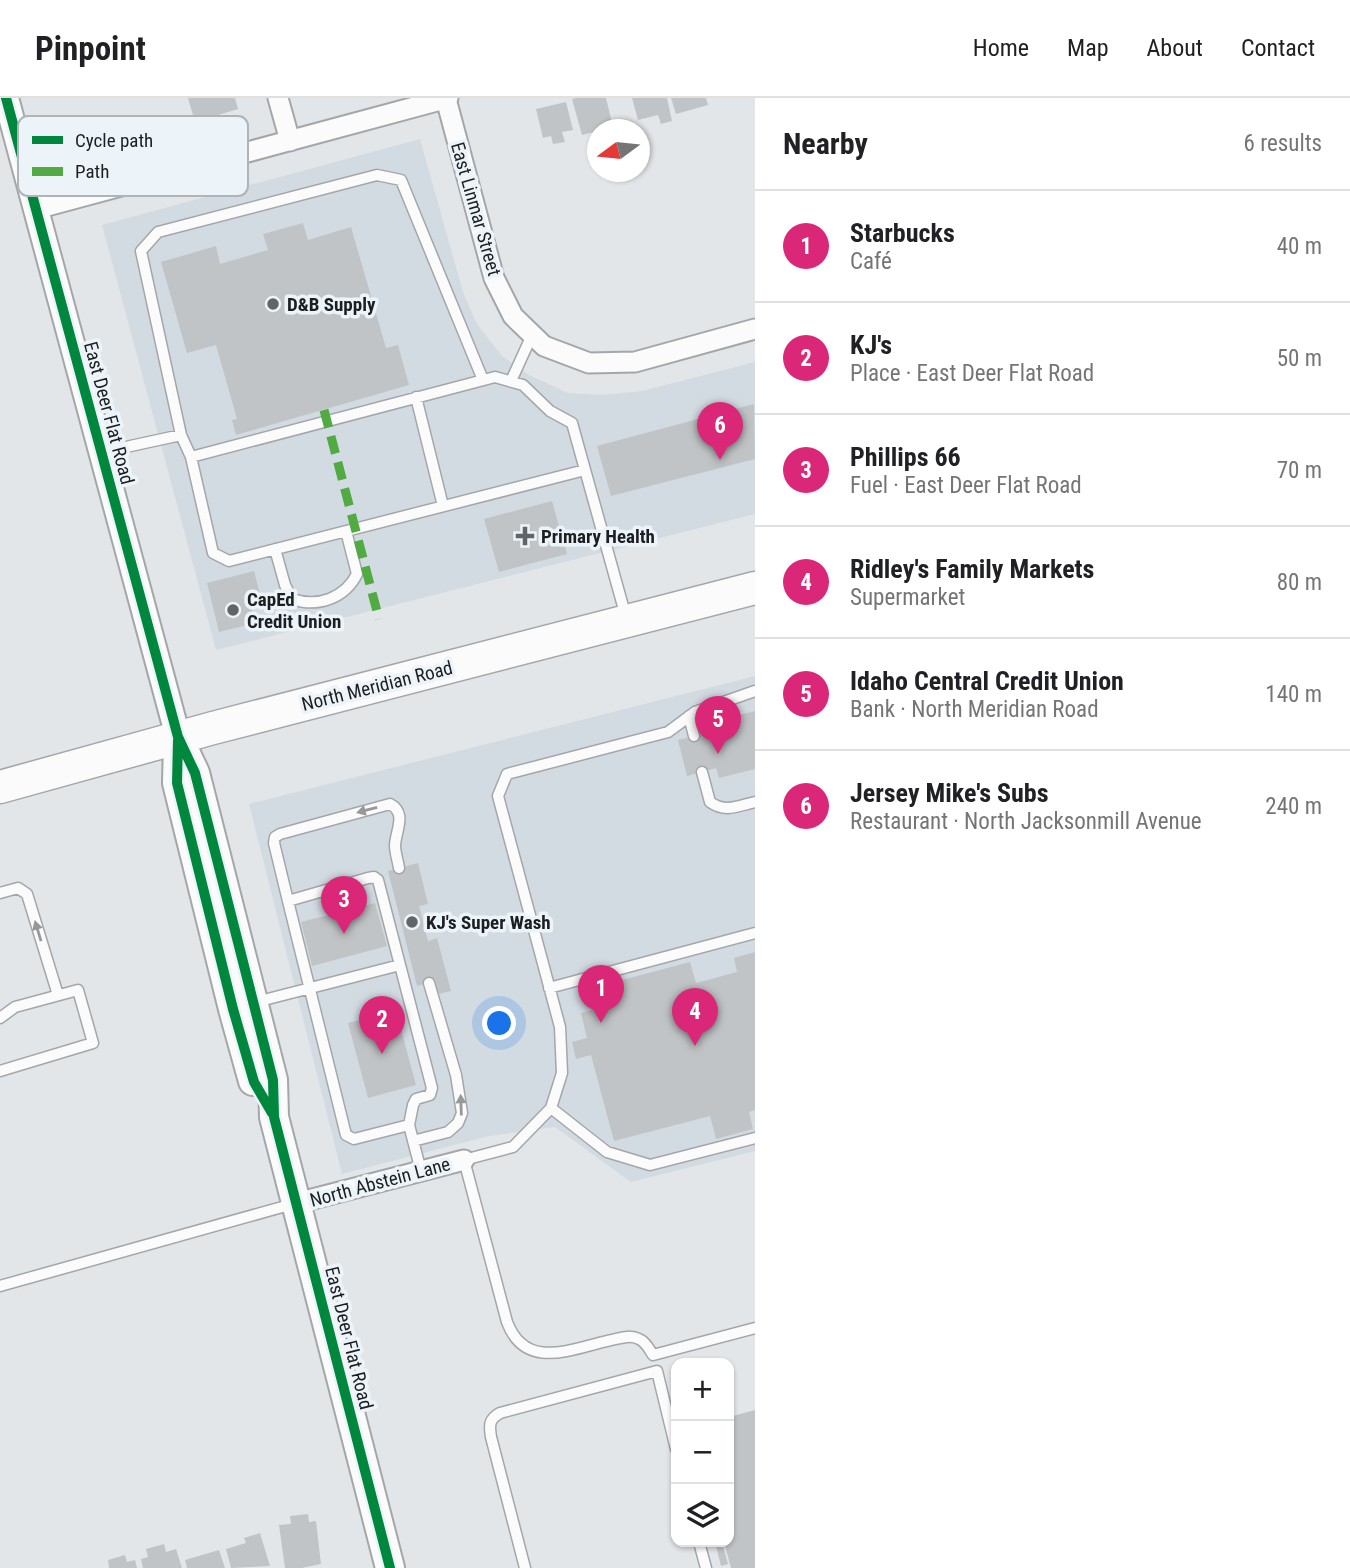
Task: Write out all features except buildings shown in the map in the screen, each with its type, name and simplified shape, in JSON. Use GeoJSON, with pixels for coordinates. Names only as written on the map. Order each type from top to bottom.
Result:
{"type":"FeatureCollection","features":[{"type":"Feature","properties":{"kind":"main road","name":"North Meridian Road"},"geometry":{"type":"LineString","coordinates":[[0,787],[178,737],[755,588]]}},
{"type":"Feature","properties":{"kind":"main road","name":"East Deer Flat Road"},"geometry":{"type":"LineString","coordinates":[[178,737],[195,773],[273,1080],[274,1116],[390,1568]]}},
{"type":"Feature","properties":{"kind":"main road","name":"East Deer Flat Road"},"geometry":{"type":"LineString","coordinates":[[178,737],[177,783],[233,1009],[254,1082],[274,1116]]}},
{"type":"Feature","properties":{"kind":"street","name":"East Deer Flat Road"},"geometry":{"type":"LineString","coordinates":[[6,98],[18,142]]}},
{"type":"Feature","properties":{"kind":"street"},"geometry":{"type":"LineString","coordinates":[[278,98],[290,141]]}},
{"type":"Feature","properties":{"kind":"street"},"geometry":{"type":"LineString","coordinates":[[248,152],[447,98]]}},
{"type":"Feature","properties":{"kind":"street","name":"East Linmar Street"},"geometry":{"type":"LineString","coordinates":[[447,98],[494,278],[513,316],[538,340]]}},
{"type":"Feature","properties":{"kind":"street","name":"East Deer Flat Road"},"geometry":{"type":"LineString","coordinates":[[32,196],[178,737]]}},
{"type":"Feature","properties":{"kind":"street"},"geometry":{"type":"LineString","coordinates":[[36,209],[85,196]]}},
{"type":"Feature","properties":{"kind":"street"},"geometry":{"type":"LineString","coordinates":[[538,340],[589,363],[635,362],[755,331]]}},
{"type":"Feature","properties":{"kind":"street","name":"North Abstein Lane"},"geometry":{"type":"LineString","coordinates":[[297,1203],[464,1160]]}},
{"type":"Feature","properties":{"kind":"lane"},"geometry":{"type":"LineString","coordinates":[[483,380],[401,180],[377,175],[158,232],[141,251],[181,435],[191,457],[212,553],[229,561],[585,470]]}},
{"type":"Feature","properties":{"kind":"lane"},"geometry":{"type":"LineString","coordinates":[[511,381],[538,340]]}},
{"type":"Feature","properties":{"kind":"lane"},"geometry":{"type":"LineString","coordinates":[[191,457],[495,377],[523,385],[550,411],[572,424],[627,621]]}},
{"type":"Feature","properties":{"kind":"lane"},"geometry":{"type":"LineString","coordinates":[[416,397],[443,506]]}},
{"type":"Feature","properties":{"kind":"lane"},"geometry":{"type":"LineString","coordinates":[[101,452],[181,435]]}},
{"type":"Feature","properties":{"kind":"lane"},"geometry":{"type":"LineString","coordinates":[[275,549],[285,586],[292,599],[304,603],[313,602],[339,595],[350,587],[354,580],[357,573],[346,531]]}},
{"type":"Feature","properties":{"kind":"lane"},"geometry":{"type":"LineString","coordinates":[[671,1428],[653,1355],[642,1340],[630,1336],[565,1352],[536,1353],[521,1345],[507,1322],[464,1160],[513,1146],[551,1108],[562,1073],[560,1027],[498,796],[507,774],[668,732],[695,712],[755,691]]}},
{"type":"Feature","properties":{"kind":"lane"},"geometry":{"type":"LineString","coordinates":[[689,716],[694,736]]}},
{"type":"Feature","properties":{"kind":"lane"},"geometry":{"type":"LineString","coordinates":[[702,772],[710,802],[718,807],[729,809],[755,802]]}},
{"type":"Feature","properties":{"kind":"lane"},"geometry":{"type":"LineString","coordinates":[[399,868],[395,848],[399,813],[397,808],[390,804],[275,837],[274,843],[288,901],[348,1138],[354,1139],[409,1125]]}},
{"type":"Feature","properties":{"kind":"lane"},"geometry":{"type":"LineString","coordinates":[[288,901],[374,877],[380,883],[432,1088],[430,1095],[416,1099],[409,1125],[421,1171]]}},
{"type":"Feature","properties":{"kind":"lane"},"geometry":{"type":"LineString","coordinates":[[0,894],[18,888],[27,894],[58,995]]}},
{"type":"Feature","properties":{"kind":"lane"},"geometry":{"type":"LineString","coordinates":[[549,988],[755,933]]}},
{"type":"Feature","properties":{"kind":"lane"},"geometry":{"type":"LineString","coordinates":[[253,1003],[400,965]]}},
{"type":"Feature","properties":{"kind":"lane"},"geometry":{"type":"LineString","coordinates":[[413,1142],[448,1132],[462,1113],[462,1098],[429,983]]}},
{"type":"Feature","properties":{"kind":"lane"},"geometry":{"type":"LineString","coordinates":[[0,1018],[15,1007],[78,990],[93,1043],[0,1071]]}},
{"type":"Feature","properties":{"kind":"lane"},"geometry":{"type":"LineString","coordinates":[[551,1108],[607,1152],[650,1165],[755,1138]]}},
{"type":"Feature","properties":{"kind":"lane"},"geometry":{"type":"LineString","coordinates":[[0,1286],[297,1203]]}},
{"type":"Feature","properties":{"kind":"lane"},"geometry":{"type":"LineString","coordinates":[[653,1355],[755,1328]]}},
{"type":"Feature","properties":{"kind":"lane"},"geometry":{"type":"LineString","coordinates":[[525,1568],[491,1437],[489,1424],[493,1417],[657,1371]]}},
{"type":"Feature","properties":{"kind":"lane"},"geometry":{"type":"LineString","coordinates":[[700,1547],[706,1568]]}},
{"type":"Feature","properties":{"kind":"shaded area"},"geometry":{"type":"Polygon","coordinates":[[[420,139],[463,292],[477,324],[502,356],[529,375],[568,393],[601,395],[642,391],[755,362],[755,514],[216,650],[102,225],[209,196],[248,196],[248,186],[420,139]]]}},
{"type":"Feature","properties":{"kind":"shaded area"},"geometry":{"type":"Polygon","coordinates":[[[755,676],[755,1151],[631,1182],[555,1127],[489,1136],[342,1174],[249,804],[755,676]]]}},
{"type":"Feature","properties":{"kind":"marked path"},"geometry":{"type":"LineString","coordinates":[[324,410],[379,619]]}},
{"type":"Feature","properties":{"kind":"cycle path"},"geometry":{"type":"LineString","coordinates":[[6,98],[18,143]]}},
{"type":"Feature","properties":{"kind":"cycle path"},"geometry":{"type":"LineString","coordinates":[[32,196],[178,737],[195,773],[273,1080],[274,1117],[390,1568]]}},
{"type":"Feature","properties":{"kind":"cycle path"},"geometry":{"type":"LineString","coordinates":[[178,740],[177,783],[233,1009],[254,1082],[272,1113]]}},
{"type":"Feature","properties":{"kind":"place","name":"D&B Supply"},"geometry":{"type":"Point","coordinates":[273,304]}},
{"type":"Feature","properties":{"kind":"place","name":"Jersey Mike's Subs"},"geometry":{"type":"Point","coordinates":[720,460]}},
{"type":"Feature","properties":{"kind":"place","name":"Primary Health"},"geometry":{"type":"Point","coordinates":[525,536]}},
{"type":"Feature","properties":{"kind":"place","name":"CapEd Credit Union"},"geometry":{"type":"Point","coordinates":[233,610]}},
{"type":"Feature","properties":{"kind":"place","name":"Idaho Central Credit Union"},"geometry":{"type":"Point","coordinates":[718,754]}},
{"type":"Feature","properties":{"kind":"place","name":"KJ's Super Wash"},"geometry":{"type":"Point","coordinates":[412,922]}},
{"type":"Feature","properties":{"kind":"place","name":"Phillips 66"},"geometry":{"type":"Point","coordinates":[344,934]}},
{"type":"Feature","properties":{"kind":"place","name":"Starbucks"},"geometry":{"type":"Point","coordinates":[601,1023]}},
{"type":"Feature","properties":{"kind":"place","name":"Ridley's Family Markets"},"geometry":{"type":"Point","coordinates":[695,1046]}},
{"type":"Feature","properties":{"kind":"place","name":"KJ's"},"geometry":{"type":"Point","coordinates":[382,1054]}}]}
